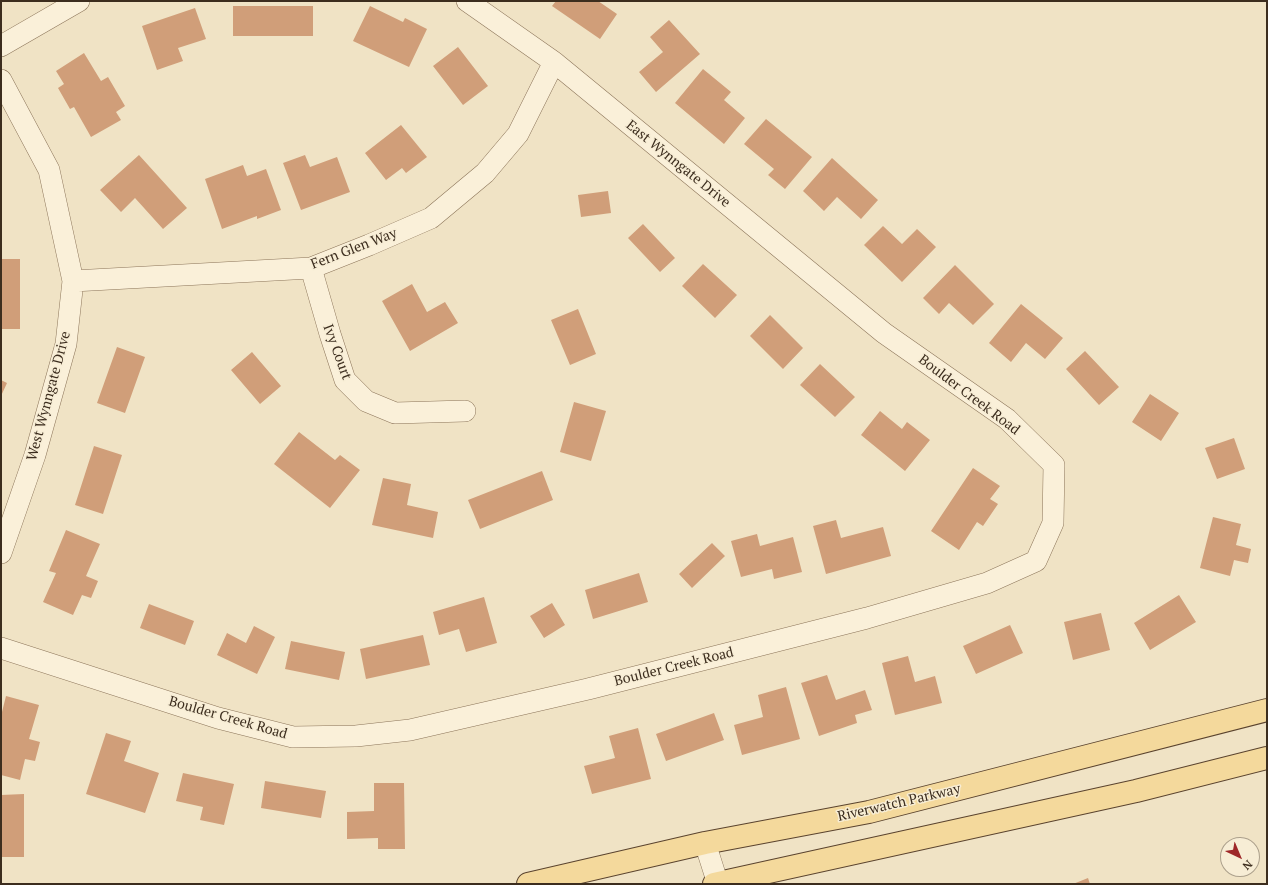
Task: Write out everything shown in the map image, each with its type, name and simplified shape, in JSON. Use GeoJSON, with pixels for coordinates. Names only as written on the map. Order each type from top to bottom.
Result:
{"type":"FeatureCollection","features":[{"type":"Feature","properties":{"kind":"main road","name":"Riverwatch Parkway"},"geometry":{"type":"LineString","coordinates":[[528,884],[705,843],[869,812],[1267,710]]}},
{"type":"Feature","properties":{"kind":"main road"},"geometry":{"type":"LineString","coordinates":[[717,884],[1136,791],[1267,758]]}},
{"type":"Feature","properties":{"kind":"street"},"geometry":{"type":"LineString","coordinates":[[1,46],[79,1]]}},
{"type":"Feature","properties":{"kind":"street","name":"East Wynngate Drive"},"geometry":{"type":"LineString","coordinates":[[467,1],[554,62],[884,333]]}},
{"type":"Feature","properties":{"kind":"street","name":"Fern Glen Way"},"geometry":{"type":"LineString","coordinates":[[73,281],[311,268],[431,218],[484,173],[518,134],[554,62]]}},
{"type":"Feature","properties":{"kind":"street","name":"West Wynngate Drive"},"geometry":{"type":"LineString","coordinates":[[1,80],[49,170],[73,281],[66,344],[35,455],[1,553]]}},
{"type":"Feature","properties":{"kind":"street","name":"Ivy Court"},"geometry":{"type":"LineString","coordinates":[[311,268],[345,380],[366,401],[395,414],[465,412]]}},
{"type":"Feature","properties":{"kind":"street","name":"Boulder Creek Road"},"geometry":{"type":"LineString","coordinates":[[1,648],[218,718],[293,737],[356,736],[410,730],[588,689],[860,620],[987,583],[1036,560],[1053,523],[1054,465],[1007,419],[884,333]]}},
{"type":"Feature","properties":{"kind":"street"},"geometry":{"type":"LineString","coordinates":[[705,843],[717,884]]}},
{"type":"Feature","properties":{"kind":"building"},"geometry":{"type":"Polygon","coordinates":[[[556,1],[598,1],[617,14],[600,39],[552,6],[556,1]]]}},
{"type":"Feature","properties":{"kind":"building"},"geometry":{"type":"Polygon","coordinates":[[[233,6],[313,6],[313,36],[233,36],[233,6]]]}},
{"type":"Feature","properties":{"kind":"building"},"geometry":{"type":"Polygon","coordinates":[[[370,6],[403,22],[405,18],[427,29],[409,67],[353,41],[370,6]]]}},
{"type":"Feature","properties":{"kind":"building"},"geometry":{"type":"Polygon","coordinates":[[[195,8],[206,39],[178,48],[183,61],[157,70],[142,26],[195,8]]]}},
{"type":"Feature","properties":{"kind":"building"},"geometry":{"type":"Polygon","coordinates":[[[669,20],[700,54],[656,92],[639,72],[663,52],[650,37],[669,20]]]}},
{"type":"Feature","properties":{"kind":"building"},"geometry":{"type":"Polygon","coordinates":[[[458,47],[488,86],[463,105],[433,66],[458,47]]]}},
{"type":"Feature","properties":{"kind":"building"},"geometry":{"type":"Polygon","coordinates":[[[84,53],[101,81],[108,77],[125,106],[116,112],[121,120],[91,137],[74,107],[70,109],[58,88],[64,84],[56,71],[84,53]]]}},
{"type":"Feature","properties":{"kind":"building"},"geometry":{"type":"Polygon","coordinates":[[[703,69],[731,92],[724,100],[745,118],[724,144],[675,103],[703,69]]]}},
{"type":"Feature","properties":{"kind":"building"},"geometry":{"type":"Polygon","coordinates":[[[766,119],[812,157],[785,189],[768,175],[774,169],[744,144],[766,119]]]}},
{"type":"Feature","properties":{"kind":"building"},"geometry":{"type":"Polygon","coordinates":[[[401,125],[427,157],[406,173],[402,168],[386,180],[365,153],[401,125]]]}},
{"type":"Feature","properties":{"kind":"building"},"geometry":{"type":"Polygon","coordinates":[[[139,155],[187,208],[163,229],[135,198],[121,212],[100,190],[139,155]]]}},
{"type":"Feature","properties":{"kind":"building"},"geometry":{"type":"Polygon","coordinates":[[[305,155],[310,167],[337,157],[350,192],[301,210],[283,163],[305,155]]]}},
{"type":"Feature","properties":{"kind":"building"},"geometry":{"type":"Polygon","coordinates":[[[832,158],[878,200],[861,219],[837,197],[824,211],[803,191],[832,158]]]}},
{"type":"Feature","properties":{"kind":"building"},"geometry":{"type":"Polygon","coordinates":[[[243,165],[247,176],[266,169],[281,210],[257,219],[257,216],[222,229],[205,179],[243,165]]]}},
{"type":"Feature","properties":{"kind":"building"},"geometry":{"type":"Polygon","coordinates":[[[608,191],[611,213],[581,217],[578,195],[608,191]]]}},
{"type":"Feature","properties":{"kind":"building"},"geometry":{"type":"Polygon","coordinates":[[[643,224],[675,258],[660,272],[628,238],[643,224]]]}},
{"type":"Feature","properties":{"kind":"building"},"geometry":{"type":"Polygon","coordinates":[[[883,226],[902,244],[917,229],[936,247],[902,282],[864,245],[883,226]]]}},
{"type":"Feature","properties":{"kind":"building"},"geometry":{"type":"Polygon","coordinates":[[[1,259],[20,259],[20,329],[1,329],[1,259]]]}},
{"type":"Feature","properties":{"kind":"building"},"geometry":{"type":"Polygon","coordinates":[[[703,264],[737,295],[715,318],[682,286],[703,264]]]}},
{"type":"Feature","properties":{"kind":"building"},"geometry":{"type":"Polygon","coordinates":[[[955,265],[994,304],[973,325],[949,303],[939,314],[923,298],[955,265]]]}},
{"type":"Feature","properties":{"kind":"building"},"geometry":{"type":"Polygon","coordinates":[[[412,284],[427,312],[445,302],[458,323],[410,351],[382,301],[412,284]]]}},
{"type":"Feature","properties":{"kind":"building"},"geometry":{"type":"Polygon","coordinates":[[[1021,304],[1063,338],[1045,359],[1026,343],[1011,362],[989,343],[1021,304]]]}},
{"type":"Feature","properties":{"kind":"building"},"geometry":{"type":"Polygon","coordinates":[[[578,309],[596,354],[570,365],[551,320],[578,309]]]}},
{"type":"Feature","properties":{"kind":"building"},"geometry":{"type":"Polygon","coordinates":[[[770,315],[803,348],[783,369],[750,336],[770,315]]]}},
{"type":"Feature","properties":{"kind":"building"},"geometry":{"type":"Polygon","coordinates":[[[117,347],[145,357],[125,413],[97,403],[117,347]]]}},
{"type":"Feature","properties":{"kind":"building"},"geometry":{"type":"Polygon","coordinates":[[[1085,351],[1119,387],[1099,405],[1066,369],[1085,351]]]}},
{"type":"Feature","properties":{"kind":"building"},"geometry":{"type":"Polygon","coordinates":[[[252,352],[281,386],[260,404],[231,370],[252,352]]]}},
{"type":"Feature","properties":{"kind":"building"},"geometry":{"type":"Polygon","coordinates":[[[820,364],[855,397],[835,417],[800,385],[820,364]]]}},
{"type":"Feature","properties":{"kind":"building"},"geometry":{"type":"Polygon","coordinates":[[[1,380],[7,383],[1,396],[1,380]]]}},
{"type":"Feature","properties":{"kind":"building"},"geometry":{"type":"Polygon","coordinates":[[[1150,394],[1179,413],[1161,441],[1132,422],[1150,394]]]}},
{"type":"Feature","properties":{"kind":"building"},"geometry":{"type":"Polygon","coordinates":[[[574,402],[606,411],[591,461],[560,452],[574,402]]]}},
{"type":"Feature","properties":{"kind":"building"},"geometry":{"type":"Polygon","coordinates":[[[880,411],[902,429],[907,422],[930,440],[905,471],[861,435],[880,411]]]}},
{"type":"Feature","properties":{"kind":"building"},"geometry":{"type":"Polygon","coordinates":[[[299,432],[335,460],[340,455],[360,470],[330,508],[274,464],[299,432]]]}},
{"type":"Feature","properties":{"kind":"building"},"geometry":{"type":"Polygon","coordinates":[[[1234,438],[1245,469],[1217,479],[1205,448],[1234,438]]]}},
{"type":"Feature","properties":{"kind":"building"},"geometry":{"type":"Polygon","coordinates":[[[94,446],[122,455],[103,514],[75,505],[94,446]]]}},
{"type":"Feature","properties":{"kind":"building"},"geometry":{"type":"Polygon","coordinates":[[[973,468],[1000,486],[990,499],[998,504],[983,526],[977,522],[959,550],[931,531],[973,468]]]}},
{"type":"Feature","properties":{"kind":"building"},"geometry":{"type":"Polygon","coordinates":[[[542,471],[553,500],[480,529],[468,500],[542,471]]]}},
{"type":"Feature","properties":{"kind":"building"},"geometry":{"type":"Polygon","coordinates":[[[383,478],[411,484],[407,505],[438,512],[433,538],[372,525],[383,478]]]}},
{"type":"Feature","properties":{"kind":"building"},"geometry":{"type":"Polygon","coordinates":[[[1213,517],[1241,524],[1236,545],[1251,549],[1248,563],[1234,560],[1230,576],[1200,568],[1213,517]]]}},
{"type":"Feature","properties":{"kind":"building"},"geometry":{"type":"Polygon","coordinates":[[[836,520],[841,538],[883,527],[891,556],[826,574],[813,526],[836,520]]]}},
{"type":"Feature","properties":{"kind":"building"},"geometry":{"type":"Polygon","coordinates":[[[66,530],[100,544],[86,576],[98,581],[91,598],[82,595],[73,615],[43,602],[56,573],[49,571],[66,530]]]}},
{"type":"Feature","properties":{"kind":"building"},"geometry":{"type":"Polygon","coordinates":[[[757,534],[760,546],[793,537],[802,572],[774,579],[772,569],[741,577],[731,541],[757,534]]]}},
{"type":"Feature","properties":{"kind":"building"},"geometry":{"type":"Polygon","coordinates":[[[712,543],[725,556],[692,588],[679,574],[712,543]]]}},
{"type":"Feature","properties":{"kind":"building"},"geometry":{"type":"Polygon","coordinates":[[[639,573],[648,602],[593,619],[585,590],[639,573]]]}},
{"type":"Feature","properties":{"kind":"building"},"geometry":{"type":"Polygon","coordinates":[[[1179,595],[1196,622],[1150,650],[1134,623],[1179,595]]]}},
{"type":"Feature","properties":{"kind":"building"},"geometry":{"type":"Polygon","coordinates":[[[484,597],[497,643],[466,652],[459,629],[439,635],[433,612],[484,597]]]}},
{"type":"Feature","properties":{"kind":"building"},"geometry":{"type":"Polygon","coordinates":[[[552,603],[565,625],[544,638],[530,616],[552,603]]]}},
{"type":"Feature","properties":{"kind":"building"},"geometry":{"type":"Polygon","coordinates":[[[149,604],[194,621],[185,645],[140,628],[149,604]]]}},
{"type":"Feature","properties":{"kind":"building"},"geometry":{"type":"Polygon","coordinates":[[[1101,613],[1110,650],[1073,660],[1064,622],[1101,613]]]}},
{"type":"Feature","properties":{"kind":"building"},"geometry":{"type":"Polygon","coordinates":[[[1010,625],[1023,653],[976,674],[963,646],[1010,625]]]}},
{"type":"Feature","properties":{"kind":"building"},"geometry":{"type":"Polygon","coordinates":[[[254,626],[275,637],[257,674],[217,655],[227,633],[246,643],[254,626]]]}},
{"type":"Feature","properties":{"kind":"building"},"geometry":{"type":"Polygon","coordinates":[[[423,635],[430,665],[366,679],[360,649],[423,635]]]}},
{"type":"Feature","properties":{"kind":"building"},"geometry":{"type":"Polygon","coordinates":[[[291,641],[345,652],[339,680],[285,669],[291,641]]]}},
{"type":"Feature","properties":{"kind":"building"},"geometry":{"type":"Polygon","coordinates":[[[908,656],[915,682],[935,676],[942,703],[895,715],[882,663],[908,656]]]}},
{"type":"Feature","properties":{"kind":"building"},"geometry":{"type":"Polygon","coordinates":[[[827,675],[836,700],[865,690],[872,710],[855,715],[857,723],[819,736],[801,683],[827,675]]]}},
{"type":"Feature","properties":{"kind":"building"},"geometry":{"type":"Polygon","coordinates":[[[786,687],[800,739],[742,755],[734,725],[763,717],[758,695],[786,687]]]}},
{"type":"Feature","properties":{"kind":"building"},"geometry":{"type":"Polygon","coordinates":[[[6,696],[39,705],[29,739],[40,742],[35,761],[25,759],[20,780],[1,775],[1,716],[6,696]]]}},
{"type":"Feature","properties":{"kind":"building"},"geometry":{"type":"Polygon","coordinates":[[[714,713],[724,740],[666,761],[656,734],[714,713]]]}},
{"type":"Feature","properties":{"kind":"building"},"geometry":{"type":"Polygon","coordinates":[[[638,728],[651,779],[592,794],[584,766],[615,758],[609,736],[638,728]]]}},
{"type":"Feature","properties":{"kind":"building"},"geometry":{"type":"Polygon","coordinates":[[[106,733],[131,741],[124,761],[159,773],[145,813],[86,794],[106,733]]]}},
{"type":"Feature","properties":{"kind":"building"},"geometry":{"type":"Polygon","coordinates":[[[183,773],[234,784],[224,825],[200,820],[203,807],[176,801],[183,773]]]}},
{"type":"Feature","properties":{"kind":"building"},"geometry":{"type":"Polygon","coordinates":[[[265,781],[326,791],[321,818],[261,808],[265,781]]]}},
{"type":"Feature","properties":{"kind":"building"},"geometry":{"type":"Polygon","coordinates":[[[374,783],[404,783],[405,849],[378,849],[378,838],[347,839],[347,812],[374,811],[374,783]]]}},
{"type":"Feature","properties":{"kind":"building"},"geometry":{"type":"Polygon","coordinates":[[[24,794],[24,857],[1,857],[1,795],[24,794]]]}},
{"type":"Feature","properties":{"kind":"building"},"geometry":{"type":"Polygon","coordinates":[[[1088,878],[1090,884],[1073,884],[1088,878]]]}}]}
